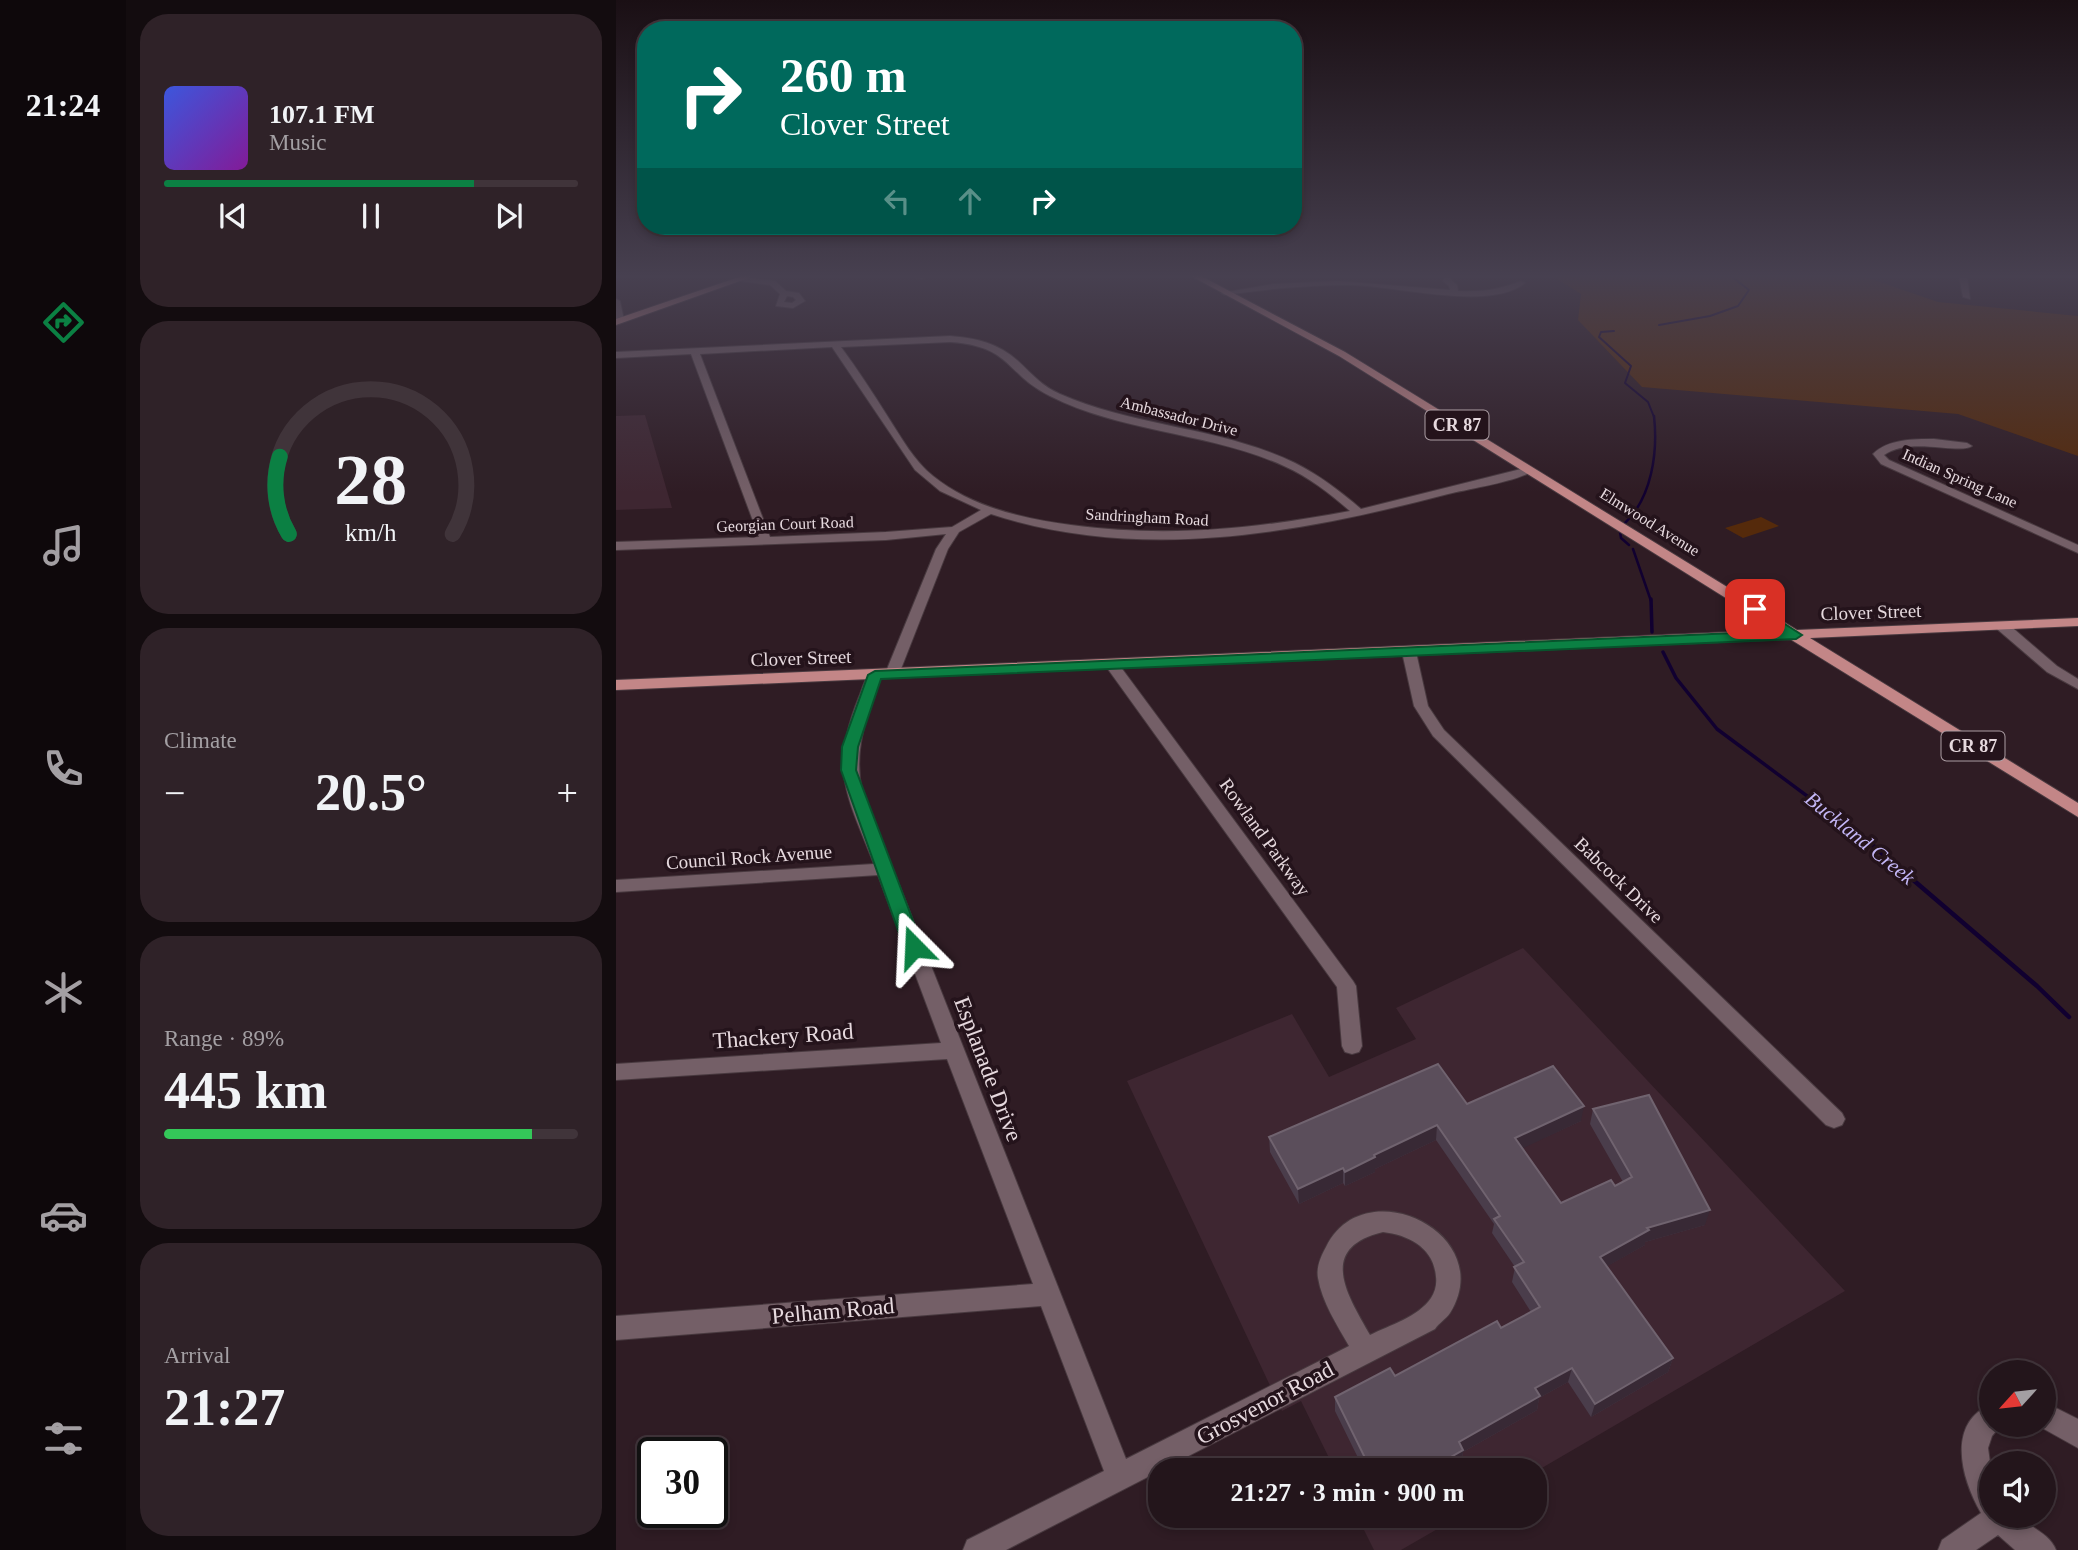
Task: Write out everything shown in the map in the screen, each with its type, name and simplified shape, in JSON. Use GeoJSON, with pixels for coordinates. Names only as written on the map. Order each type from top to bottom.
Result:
{"type":"FeatureCollection","features":[{"type":"Feature","properties":{"kind":"main road","name":"Elmwood Avenue"},"geometry":{"type":"LineString","coordinates":[[1334,348],[2078,811]]}},
{"type":"Feature","properties":{"kind":"main road","name":"Clover Street"},"geometry":{"type":"LineString","coordinates":[[616,685],[2078,622]]}},
{"type":"Feature","properties":{"kind":"street","name":"Ambassador Drive"},"geometry":{"type":"LineString","coordinates":[[616,355],[768,348]]}},
{"type":"Feature","properties":{"kind":"street","name":"Sandringham Road"},"geometry":{"type":"LineString","coordinates":[[837,348],[918,467],[950,492],[990,510],[1070,529],[1170,537],[1267,531],[1359,513],[1529,470]]}},
{"type":"Feature","properties":{"kind":"street","name":"Ambassador Drive"},"geometry":{"type":"LineString","coordinates":[[994,348],[1003,353],[1034,383],[1055,396],[1097,412],[1277,459],[1322,483],[1359,513]]}},
{"type":"Feature","properties":{"kind":"street"},"geometry":{"type":"LineString","coordinates":[[695,352],[766,541]]}},
{"type":"Feature","properties":{"kind":"street","name":"Indian Spring Lane"},"geometry":{"type":"LineString","coordinates":[[1967,446],[1928,442],[1887,448],[1878,454],[1885,462],[2078,549]]}},
{"type":"Feature","properties":{"kind":"street"},"geometry":{"type":"LineString","coordinates":[[955,530],[990,510]]}},
{"type":"Feature","properties":{"kind":"street","name":"Georgian Court Road"},"geometry":{"type":"LineString","coordinates":[[616,546],[955,530]]}},
{"type":"Feature","properties":{"kind":"street","name":"Esplanade Drive"},"geometry":{"type":"LineString","coordinates":[[955,530],[942,549],[850,747],[849,770],[884,869],[1120,1478]]}},
{"type":"Feature","properties":{"kind":"street"},"geometry":{"type":"LineString","coordinates":[[2002,626],[2052,669],[2078,685]]}},
{"type":"Feature","properties":{"kind":"street","name":"Babcock Drive"},"geometry":{"type":"LineString","coordinates":[[1409,652],[1421,706],[1438,733],[1834,1119]]}},
{"type":"Feature","properties":{"kind":"street","name":"Rowland Parkway"},"geometry":{"type":"LineString","coordinates":[[1112,665],[1346,986],[1352,1045]]}},
{"type":"Feature","properties":{"kind":"street","name":"Council Rock Avenue"},"geometry":{"type":"LineString","coordinates":[[616,886],[884,869]]}},
{"type":"Feature","properties":{"kind":"street","name":"Thackery Road"},"geometry":{"type":"LineString","coordinates":[[616,1072],[953,1049]]}},
{"type":"Feature","properties":{"kind":"street","name":"Grosvenor Road"},"geometry":{"type":"LineString","coordinates":[[977,1550],[1426,1320],[1441,1305],[1448,1286],[1447,1264],[1434,1240],[1411,1225],[1381,1221],[1356,1227],[1334,1250],[1329,1277],[1365,1351]]}},
{"type":"Feature","properties":{"kind":"street","name":"Pelham Road"},"geometry":{"type":"LineString","coordinates":[[616,1328],[1050,1294]]}},
{"type":"Feature","properties":{"kind":"street"},"geometry":{"type":"LineString","coordinates":[[2056,1420],[2078,1435]]}},
{"type":"Feature","properties":{"kind":"street"},"geometry":{"type":"LineString","coordinates":[[1979,1429],[1973,1444],[1974,1468],[1979,1482]]}},
{"type":"Feature","properties":{"kind":"street"},"geometry":{"type":"LineString","coordinates":[[1952,1550],[1979,1527]]}},
{"type":"Feature","properties":{"kind":"street"},"geometry":{"type":"LineString","coordinates":[[2011,1528],[2021,1538],[2042,1550]]}},
{"type":"Feature","properties":{"kind":"shaded area"},"geometry":{"type":"Polygon","coordinates":[[[1605,348],[2078,348],[2078,456],[1958,414],[1642,387],[1605,348]]]}},
{"type":"Feature","properties":{"kind":"shaded area"},"geometry":{"type":"Polygon","coordinates":[[[645,415],[672,508],[616,510],[616,416],[645,415]]]}},
{"type":"Feature","properties":{"kind":"shaded area"},"geometry":{"type":"Polygon","coordinates":[[[1761,517],[1779,526],[1743,538],[1725,528],[1761,517]]]}},
{"type":"Feature","properties":{"kind":"shaded area"},"geometry":{"type":"Polygon","coordinates":[[[1523,948],[1845,1291],[1547,1465],[1547,1458],[1329,1458],[1301,1401],[1282,1411],[1127,1081],[1292,1014],[1329,1077],[1416,1039],[1396,1008],[1523,948]]]}},
{"type":"Feature","properties":{"kind":"shaded area"},"geometry":{"type":"Polygon","coordinates":[[[1363,1528],[1439,1528],[1401,1550],[1374,1550],[1363,1528]]]}},
{"type":"Feature","properties":{"kind":"building"},"geometry":{"type":"Polygon","coordinates":[[[1438,1064],[1467,1104],[1553,1066],[1584,1106],[1515,1138],[1561,1203],[1611,1180],[1615,1186],[1632,1177],[1593,1109],[1649,1095],[1710,1210],[1647,1228],[1649,1230],[1600,1257],[1673,1358],[1595,1404],[1572,1368],[1535,1388],[1540,1396],[1459,1442],[1463,1450],[1449,1458],[1365,1458],[1335,1397],[1390,1368],[1395,1376],[1497,1321],[1501,1328],[1540,1307],[1514,1267],[1524,1262],[1494,1219],[1500,1216],[1437,1125],[1345,1172],[1343,1168],[1298,1189],[1269,1137],[1438,1064]]]}},
{"type":"Feature","properties":{"kind":"waterway","name":"Buckland Creek"},"geometry":{"type":"LineString","coordinates":[[1612,348],[1631,366],[1625,383],[1648,402],[1654,417]]}},
{"type":"Feature","properties":{"kind":"waterway","name":"Buckland Creek"},"geometry":{"type":"LineString","coordinates":[[1624,524],[1641,501],[1651,474],[1655,444],[1654,416]]}},
{"type":"Feature","properties":{"kind":"waterway","name":"Buckland Creek"},"geometry":{"type":"LineString","coordinates":[[1620,532],[1621,538],[1629,545]]}},
{"type":"Feature","properties":{"kind":"waterway","name":"Buckland Creek"},"geometry":{"type":"LineString","coordinates":[[1633,549],[1651,601]]}},
{"type":"Feature","properties":{"kind":"waterway","name":"Buckland Creek"},"geometry":{"type":"LineString","coordinates":[[1651,599],[1652,632]]}},
{"type":"Feature","properties":{"kind":"waterway","name":"Buckland Creek"},"geometry":{"type":"LineString","coordinates":[[1663,652],[1676,678],[1717,729],[1865,839]]}},
{"type":"Feature","properties":{"kind":"waterway","name":"Buckland Creek"},"geometry":{"type":"LineString","coordinates":[[1863,837],[2037,986],[2069,1017]]}},
{"type":"Feature","properties":{"kind":"route"},"geometry":{"type":"LineString","coordinates":[[914,947],[854,791],[849,770],[850,747],[875,675],[1796,635],[1755,609]]}}]}
